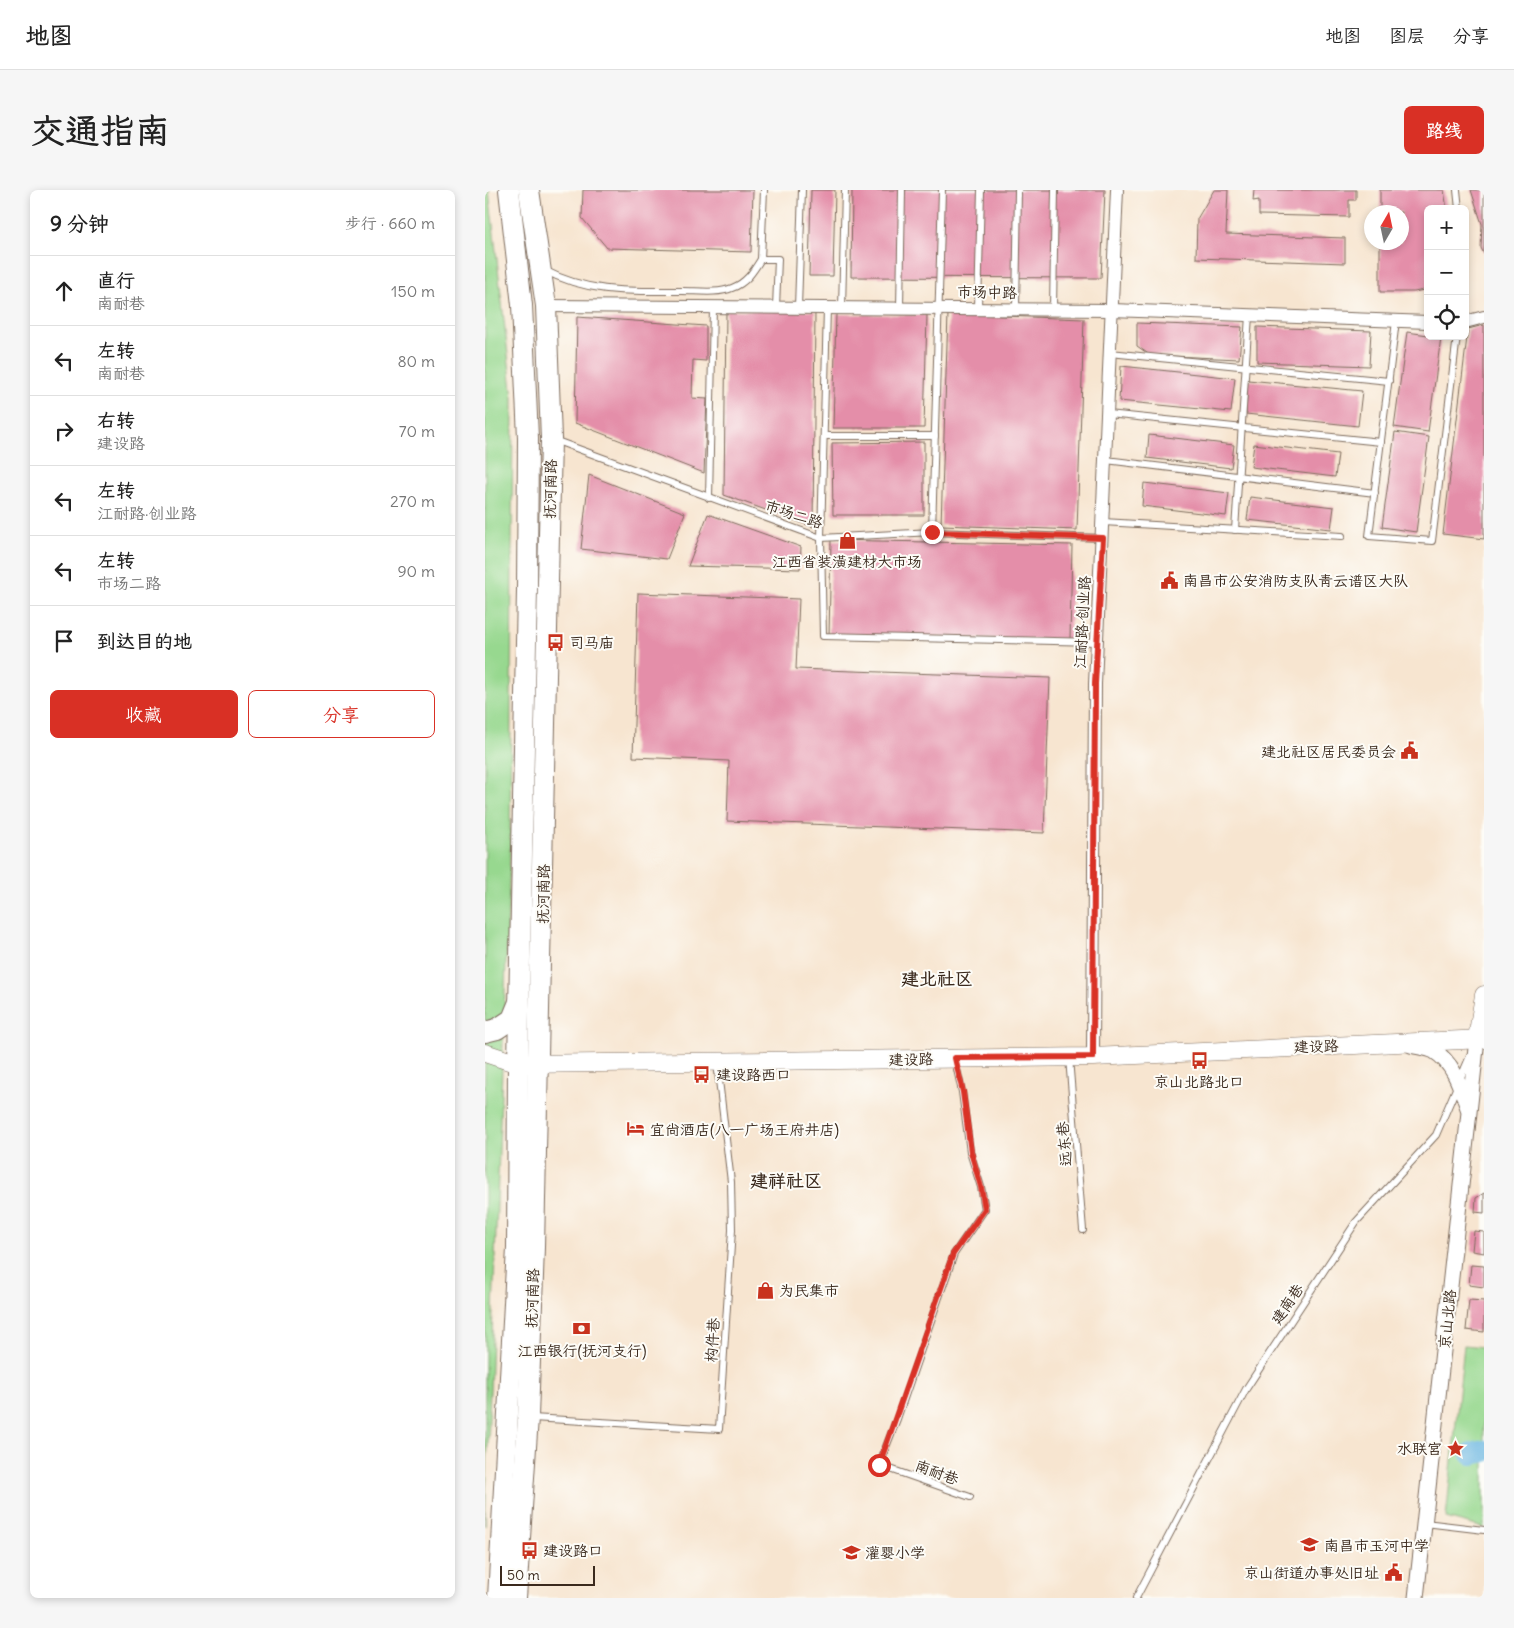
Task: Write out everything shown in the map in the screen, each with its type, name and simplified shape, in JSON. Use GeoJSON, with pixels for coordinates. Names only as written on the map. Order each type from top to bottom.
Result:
{"type":"FeatureCollection","features":[{"type":"Feature","properties":{"kind":"highway","name":"抚河南路"},"geometry":{"type":"LineString","coordinates":[[498,1598],[517,1248],[518,1058],[527,609],[527,438],[522,305],[509,190]]}},
{"type":"Feature","properties":{"kind":"highway","name":"抚河南路"},"geometry":{"type":"LineString","coordinates":[[516,1598],[528,1417],[535,1246],[551,439],[546,306],[529,190]]}},
{"type":"Feature","properties":{"kind":"highway"},"geometry":{"type":"LineString","coordinates":[[485,1032],[497,1029],[512,1019],[519,1001]]}},
{"type":"Feature","properties":{"kind":"main road"},"geometry":{"type":"LineString","coordinates":[[1481,1039],[1484,995]]}},
{"type":"Feature","properties":{"kind":"main road","name":"建设路"},"geometry":{"type":"LineString","coordinates":[[518,1058],[610,1064],[1093,1057],[1481,1039]]}},
{"type":"Feature","properties":{"kind":"main road"},"geometry":{"type":"LineString","coordinates":[[485,1043],[518,1058]]}},
{"type":"Feature","properties":{"kind":"main road"},"geometry":{"type":"LineString","coordinates":[[485,1053],[518,1058]]}},
{"type":"Feature","properties":{"kind":"street","name":"江耐路·创业路"},"geometry":{"type":"LineString","coordinates":[[1093,1057],[1095,684],[1117,190]]}},
{"type":"Feature","properties":{"kind":"street","name":"市场中路"},"geometry":{"type":"LineString","coordinates":[[546,306],[1112,310],[1424,322]]}},
{"type":"Feature","properties":{"kind":"street"},"geometry":{"type":"LineString","coordinates":[[1469,321],[1484,316]]}},
{"type":"Feature","properties":{"kind":"street","name":"京山北路"},"geometry":{"type":"LineString","coordinates":[[1416,1598],[1469,1111],[1481,1039]]}},
{"type":"Feature","properties":{"kind":"street"},"geometry":{"type":"LineString","coordinates":[[1400,1042],[1433,1051],[1447,1061],[1459,1082],[1469,1111]]}},
{"type":"Feature","properties":{"kind":"lane"},"geometry":{"type":"LineString","coordinates":[[541,269],[556,277],[585,286],[611,290],[711,292],[731,288],[749,278],[761,259],[764,190]]}},
{"type":"Feature","properties":{"kind":"lane"},"geometry":{"type":"LineString","coordinates":[[798,308],[802,190]]}},
{"type":"Feature","properties":{"kind":"lane"},"geometry":{"type":"LineString","coordinates":[[842,308],[845,190]]}},
{"type":"Feature","properties":{"kind":"lane"},"geometry":{"type":"LineString","coordinates":[[900,308],[902,190]]}},
{"type":"Feature","properties":{"kind":"lane"},"geometry":{"type":"LineString","coordinates":[[932,532],[942,190]]}},
{"type":"Feature","properties":{"kind":"lane"},"geometry":{"type":"LineString","coordinates":[[978,309],[981,190]]}},
{"type":"Feature","properties":{"kind":"lane"},"geometry":{"type":"LineString","coordinates":[[1016,309],[1018,190]]}},
{"type":"Feature","properties":{"kind":"lane"},"geometry":{"type":"LineString","coordinates":[[1053,309],[1055,190]]}},
{"type":"Feature","properties":{"kind":"lane"},"geometry":{"type":"LineString","coordinates":[[1457,190],[1459,205]]}},
{"type":"Feature","properties":{"kind":"lane"},"geometry":{"type":"LineString","coordinates":[[761,259],[778,259],[776,307]]}},
{"type":"Feature","properties":{"kind":"lane"},"geometry":{"type":"LineString","coordinates":[[709,498],[713,307]]}},
{"type":"Feature","properties":{"kind":"lane"},"geometry":{"type":"LineString","coordinates":[[827,308],[821,538],[823,636],[1097,642]]}},
{"type":"Feature","properties":{"kind":"lane"},"geometry":{"type":"LineString","coordinates":[[1235,530],[1249,315]]}},
{"type":"Feature","properties":{"kind":"lane"},"geometry":{"type":"LineString","coordinates":[[1396,321],[1369,536],[1432,541],[1457,340]]}},
{"type":"Feature","properties":{"kind":"lane"},"geometry":{"type":"LineString","coordinates":[[1110,353],[1389,381]]}},
{"type":"Feature","properties":{"kind":"lane"},"geometry":{"type":"LineString","coordinates":[[1108,414],[1381,442]]}},
{"type":"Feature","properties":{"kind":"lane"},"geometry":{"type":"LineString","coordinates":[[824,436],[935,436]]}},
{"type":"Feature","properties":{"kind":"lane","name":"市场二路"},"geometry":{"type":"LineString","coordinates":[[551,439],[821,538],[932,532],[1103,538]]}},
{"type":"Feature","properties":{"kind":"lane"},"geometry":{"type":"LineString","coordinates":[[1106,460],[1375,493]]}},
{"type":"Feature","properties":{"kind":"lane"},"geometry":{"type":"LineString","coordinates":[[1103,522],[1342,536]]}},
{"type":"Feature","properties":{"kind":"lane","name":"建南巷"},"geometry":{"type":"LineString","coordinates":[[1135,1598],[1246,1389],[1356,1222],[1436,1135],[1459,1082],[1481,1039]]}},
{"type":"Feature","properties":{"kind":"lane","name":"远东巷"},"geometry":{"type":"LineString","coordinates":[[1069,1057],[1083,1230]]}},
{"type":"Feature","properties":{"kind":"lane","name":"南耐巷"},"geometry":{"type":"LineString","coordinates":[[955,1058],[963,1092],[971,1152],[985,1209],[953,1254],[879,1465],[970,1497]]}},
{"type":"Feature","properties":{"kind":"lane","name":"构件巷"},"geometry":{"type":"LineString","coordinates":[[528,1417],[719,1429],[732,1230],[731,1182],[717,1062]]}},
{"type":"Feature","properties":{"kind":"lane"},"geometry":{"type":"LineString","coordinates":[[1425,1523],[1484,1530]]}},
{"type":"Feature","properties":{"kind":"green space"},"geometry":{"type":"Polygon","coordinates":[[[485,190],[489,190],[513,398],[510,856],[485,1526],[485,190]]]}},
{"type":"Feature","properties":{"kind":"green space"},"geometry":{"type":"Polygon","coordinates":[[[1464,1345],[1484,1347],[1484,1528],[1446,1518],[1464,1345]]]}},
{"type":"Feature","properties":{"kind":"building"},"geometry":{"type":"Polygon","coordinates":[[[583,190],[753,190],[751,252],[607,248],[582,218],[583,190]]]}},
{"type":"Feature","properties":{"kind":"building"},"geometry":{"type":"Polygon","coordinates":[[[811,190],[835,190],[833,276],[809,276],[811,190]]]}},
{"type":"Feature","properties":{"kind":"building"},"geometry":{"type":"Polygon","coordinates":[[[852,190],[1105,190],[1101,278],[851,277],[852,190]]]}},
{"type":"Feature","properties":{"kind":"building"},"geometry":{"type":"Polygon","coordinates":[[[1214,190],[1228,190],[1226,234],[1345,238],[1345,263],[1196,258],[1197,219],[1214,190]]]}},
{"type":"Feature","properties":{"kind":"building"},"geometry":{"type":"Polygon","coordinates":[[[1254,190],[1356,190],[1356,200],[1349,200],[1349,217],[1259,215],[1259,200],[1253,201],[1254,190]]]}},
{"type":"Feature","properties":{"kind":"building"},"geometry":{"type":"Polygon","coordinates":[[[1380,190],[1444,190],[1446,205],[1424,205],[1424,290],[1414,292],[1380,292],[1380,250],[1409,250],[1409,205],[1380,205],[1380,190]]]}},
{"type":"Feature","properties":{"kind":"building"},"geometry":{"type":"Polygon","coordinates":[[[1471,190],[1484,190],[1484,254],[1481,248],[1482,224],[1471,190]]]}},
{"type":"Feature","properties":{"kind":"building"},"geometry":{"type":"Polygon","coordinates":[[[726,310],[815,311],[813,527],[724,495],[726,310]]]}},
{"type":"Feature","properties":{"kind":"building"},"geometry":{"type":"Polygon","coordinates":[[[836,314],[927,315],[924,428],[833,428],[836,314]]]}},
{"type":"Feature","properties":{"kind":"building"},"geometry":{"type":"Polygon","coordinates":[[[948,314],[1084,319],[1077,530],[941,525],[948,314]]]}},
{"type":"Feature","properties":{"kind":"building"},"geometry":{"type":"Polygon","coordinates":[[[577,317],[706,326],[706,361],[693,360],[692,398],[707,399],[704,473],[575,423],[577,317]]]}},
{"type":"Feature","properties":{"kind":"building"},"geometry":{"type":"Polygon","coordinates":[[[1137,323],[1242,327],[1239,359],[1150,355],[1137,346],[1137,323]]]}},
{"type":"Feature","properties":{"kind":"building"},"geometry":{"type":"Polygon","coordinates":[[[1484,325],[1484,539],[1443,534],[1469,329],[1484,325]]]}},
{"type":"Feature","properties":{"kind":"building"},"geometry":{"type":"Polygon","coordinates":[[[1257,327],[1371,331],[1369,366],[1257,362],[1257,327]]]}},
{"type":"Feature","properties":{"kind":"building"},"geometry":{"type":"Polygon","coordinates":[[[1407,332],[1424,334],[1424,340],[1441,340],[1428,432],[1394,427],[1407,332]]]}},
{"type":"Feature","properties":{"kind":"building"},"geometry":{"type":"Polygon","coordinates":[[[1121,366],[1235,378],[1231,412],[1119,401],[1121,366]]]}},
{"type":"Feature","properties":{"kind":"building"},"geometry":{"type":"Polygon","coordinates":[[[1248,380],[1362,391],[1358,426],[1246,414],[1248,380]]]}},
{"type":"Feature","properties":{"kind":"building"},"geometry":{"type":"Polygon","coordinates":[[[1395,432],[1429,437],[1416,532],[1382,527],[1395,432]]]}},
{"type":"Feature","properties":{"kind":"building"},"geometry":{"type":"Polygon","coordinates":[[[1149,435],[1234,445],[1231,468],[1147,458],[1149,435]]]}},
{"type":"Feature","properties":{"kind":"building"},"geometry":{"type":"Polygon","coordinates":[[[924,442],[924,515],[833,515],[832,443],[924,442]]]}},
{"type":"Feature","properties":{"kind":"building"},"geometry":{"type":"Polygon","coordinates":[[[1254,444],[1338,454],[1335,477],[1251,467],[1254,444]]]}},
{"type":"Feature","properties":{"kind":"building"},"geometry":{"type":"Polygon","coordinates":[[[589,475],[685,513],[667,559],[581,549],[589,475]]]}},
{"type":"Feature","properties":{"kind":"building"},"geometry":{"type":"Polygon","coordinates":[[[1144,483],[1229,493],[1226,516],[1142,506],[1144,483]]]}},
{"type":"Feature","properties":{"kind":"building"},"geometry":{"type":"Polygon","coordinates":[[[1250,497],[1334,507],[1331,529],[1247,520],[1250,497]]]}},
{"type":"Feature","properties":{"kind":"building"},"geometry":{"type":"Polygon","coordinates":[[[708,514],[801,547],[800,569],[688,566],[708,514]]]}},
{"type":"Feature","properties":{"kind":"building"},"geometry":{"type":"Polygon","coordinates":[[[831,540],[1072,545],[1070,640],[829,635],[831,540]]]}},
{"type":"Feature","properties":{"kind":"building"},"geometry":{"type":"Polygon","coordinates":[[[638,593],[799,599],[796,669],[1050,678],[1044,833],[727,821],[729,761],[633,757],[638,593]]]}},
{"type":"Feature","properties":{"kind":"building"},"geometry":{"type":"Polygon","coordinates":[[[1484,1193],[1484,1213],[1475,1212],[1476,1198],[1484,1193]]]}},
{"type":"Feature","properties":{"kind":"building"},"geometry":{"type":"Polygon","coordinates":[[[1474,1231],[1484,1232],[1484,1253],[1472,1251],[1474,1231]]]}},
{"type":"Feature","properties":{"kind":"building"},"geometry":{"type":"Polygon","coordinates":[[[1471,1265],[1484,1266],[1484,1287],[1469,1285],[1471,1265]]]}},
{"type":"Feature","properties":{"kind":"building"},"geometry":{"type":"Polygon","coordinates":[[[1469,1300],[1484,1301],[1484,1332],[1466,1330],[1469,1300]]]}},
{"type":"Feature","properties":{"kind":"waterway"},"geometry":{"type":"LineString","coordinates":[[1472,1454],[1484,1451]]}},
{"type":"Feature","properties":{"kind":"place","name":"江西省装潢建材大市场"},"geometry":{"type":"Point","coordinates":[847,540]}},
{"type":"Feature","properties":{"kind":"place","name":"南昌市公安消防支队青云谱区大队"},"geometry":{"type":"Point","coordinates":[1169,580]}},
{"type":"Feature","properties":{"kind":"place","name":"司马庙"},"geometry":{"type":"Point","coordinates":[555,642]}},
{"type":"Feature","properties":{"kind":"place","name":"建北社区居民委员会"},"geometry":{"type":"Point","coordinates":[1410,751]}},
{"type":"Feature","properties":{"kind":"place","name":"京山北路北口"},"geometry":{"type":"Point","coordinates":[1199,1060]}},
{"type":"Feature","properties":{"kind":"place","name":"建设路西口"},"geometry":{"type":"Point","coordinates":[702,1074]}},
{"type":"Feature","properties":{"kind":"place","name":"宜尚酒店(八一广场王府井店)"},"geometry":{"type":"Point","coordinates":[636,1129]}},
{"type":"Feature","properties":{"kind":"place","name":"为民集市"},"geometry":{"type":"Point","coordinates":[765,1290]}},
{"type":"Feature","properties":{"kind":"place","name":"江西银行(抚河支行)"},"geometry":{"type":"Point","coordinates":[582,1329]}},
{"type":"Feature","properties":{"kind":"place","name":"水联宫"},"geometry":{"type":"Point","coordinates":[1456,1448]}},
{"type":"Feature","properties":{"kind":"place","name":"南昌市玉河中学"},"geometry":{"type":"Point","coordinates":[1310,1545]}},
{"type":"Feature","properties":{"kind":"place","name":"建设路口"},"geometry":{"type":"Point","coordinates":[529,1550]}},
{"type":"Feature","properties":{"kind":"place","name":"灌婴小学"},"geometry":{"type":"Point","coordinates":[851,1552]}},
{"type":"Feature","properties":{"kind":"place","name":"京山街道办事处旧址"},"geometry":{"type":"Point","coordinates":[1393,1572]}},
{"type":"Feature","properties":{"kind":"district","name":"建北社区"},"geometry":{"type":"Point","coordinates":[937,978]}},
{"type":"Feature","properties":{"kind":"district","name":"建祥社区"},"geometry":{"type":"Point","coordinates":[786,1180]}},
{"type":"Feature","properties":{"kind":"route"},"geometry":{"type":"LineString","coordinates":[[879,1465],[897,1419],[953,1254],[985,1209],[971,1152],[963,1092],[955,1058],[1093,1057],[1095,684],[1103,538],[932,532]]}}]}
